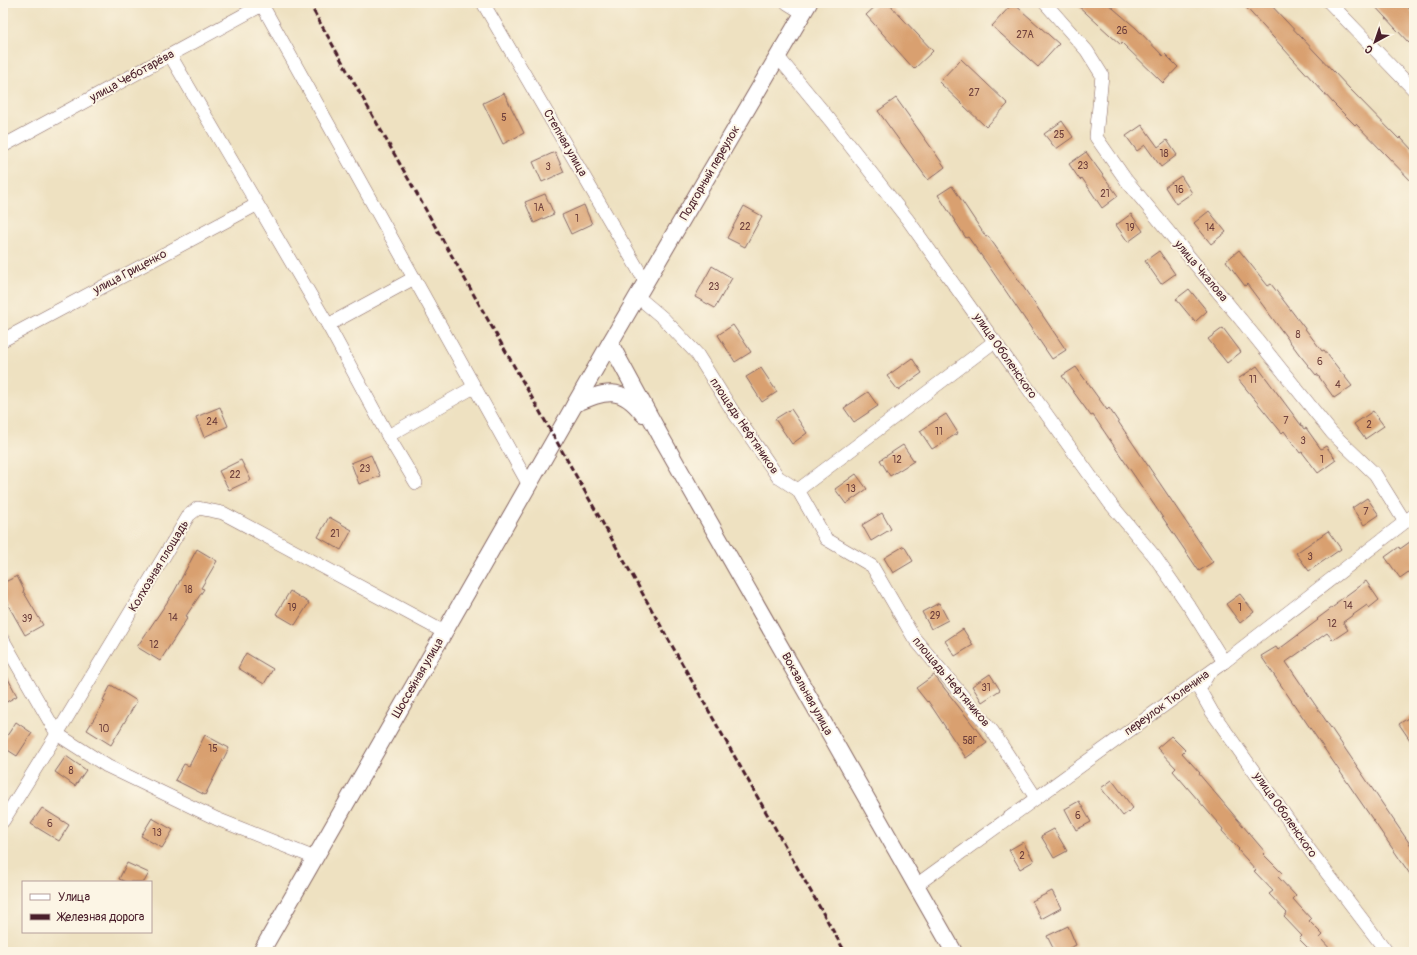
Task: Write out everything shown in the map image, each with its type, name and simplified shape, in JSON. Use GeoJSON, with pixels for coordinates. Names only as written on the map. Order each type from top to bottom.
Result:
{"type":"FeatureCollection","features":[{"type":"Feature","properties":{"kind":"main road","name":"Подгорный переулок"},"geometry":{"type":"LineString","coordinates":[[575,404],[806,8]]}},
{"type":"Feature","properties":{"kind":"main road"},"geometry":{"type":"LineString","coordinates":[[610,343],[660,435]]}},
{"type":"Feature","properties":{"kind":"main road"},"geometry":{"type":"LineString","coordinates":[[575,404],[600,393],[622,394],[636,404],[660,435]]}},
{"type":"Feature","properties":{"kind":"main road","name":"Шоссейная улица"},"geometry":{"type":"LineString","coordinates":[[260,952],[575,404]]}},
{"type":"Feature","properties":{"kind":"main road","name":"Вокзальная улица"},"geometry":{"type":"LineString","coordinates":[[660,435],[954,952]]}},
{"type":"Feature","properties":{"kind":"street","name":"Степная улица"},"geometry":{"type":"LineString","coordinates":[[483,3],[646,283]]}},
{"type":"Feature","properties":{"kind":"street"},"geometry":{"type":"LineString","coordinates":[[787,3],[806,8]]}},
{"type":"Feature","properties":{"kind":"street","name":"улица Чкалова"},"geometry":{"type":"LineString","coordinates":[[1045,3],[1087,51],[1102,75],[1096,137],[1126,180],[1332,433],[1375,474],[1410,519]]}},
{"type":"Feature","properties":{"kind":"street"},"geometry":{"type":"LineString","coordinates":[[1330,3],[1414,90]]}},
{"type":"Feature","properties":{"kind":"street"},"geometry":{"type":"LineString","coordinates":[[261,4],[529,485]]}},
{"type":"Feature","properties":{"kind":"street","name":"улица Чеботарёва"},"geometry":{"type":"LineString","coordinates":[[3,146],[261,4]]}},
{"type":"Feature","properties":{"kind":"street"},"geometry":{"type":"LineString","coordinates":[[170,55],[256,205],[328,325],[388,436],[416,483]]}},
{"type":"Feature","properties":{"kind":"street","name":"улица Оболенского"},"geometry":{"type":"LineString","coordinates":[[778,57],[830,120],[903,214],[1109,502],[1159,564],[1191,609],[1224,662]]}},
{"type":"Feature","properties":{"kind":"street","name":"улица Гриценко"},"geometry":{"type":"LineString","coordinates":[[3,340],[256,205]]}},
{"type":"Feature","properties":{"kind":"street"},"geometry":{"type":"LineString","coordinates":[[328,325],[414,278]]}},
{"type":"Feature","properties":{"kind":"street","name":"площадь Нефтяников"},"geometry":{"type":"LineString","coordinates":[[638,297],[663,318],[697,354],[732,410],[778,477],[798,490],[826,539],[872,566],[914,638],[992,732],[1036,798]]}},
{"type":"Feature","properties":{"kind":"street"},"geometry":{"type":"LineString","coordinates":[[798,490],[995,341]]}},
{"type":"Feature","properties":{"kind":"street"},"geometry":{"type":"LineString","coordinates":[[388,436],[474,387]]}},
{"type":"Feature","properties":{"kind":"street","name":"Колхозная площадь"},"geometry":{"type":"LineString","coordinates":[[3,821],[58,734],[190,515],[198,508],[223,513],[444,632]]}},
{"type":"Feature","properties":{"kind":"street","name":"переулок Тюленина"},"geometry":{"type":"LineString","coordinates":[[916,886],[1208,674],[1410,519]]}},
{"type":"Feature","properties":{"kind":"street"},"geometry":{"type":"LineString","coordinates":[[3,640],[58,734],[107,766],[204,812],[315,858]]}},
{"type":"Feature","properties":{"kind":"street","name":"улица Оболенского"},"geometry":{"type":"LineString","coordinates":[[1208,674],[1199,689],[1212,712],[1294,829],[1387,952]]}},
{"type":"Feature","properties":{"kind":"building"},"geometry":{"type":"Polygon","coordinates":[[[879,3],[888,3],[933,51],[914,69],[866,15],[879,3]]]}},
{"type":"Feature","properties":{"kind":"building"},"geometry":{"type":"Polygon","coordinates":[[[1013,3],[1059,44],[1038,67],[992,26],[1013,3]]]}},
{"type":"Feature","properties":{"kind":"building"},"geometry":{"type":"Polygon","coordinates":[[[1075,3],[1107,3],[1136,28],[1163,56],[1165,54],[1178,67],[1163,83],[1122,43],[1121,45],[1075,3]]]}},
{"type":"Feature","properties":{"kind":"building"},"geometry":{"type":"Polygon","coordinates":[[[1242,3],[1269,3],[1399,139],[1400,137],[1414,152],[1414,184],[1356,124],[1355,125],[1334,104],[1242,3]]]}},
{"type":"Feature","properties":{"kind":"building"},"geometry":{"type":"Polygon","coordinates":[[[1372,3],[1404,3],[1414,14],[1414,38],[1409,43],[1372,3]]]}},
{"type":"Feature","properties":{"kind":"building"},"geometry":{"type":"Polygon","coordinates":[[[961,59],[1008,104],[986,127],[939,82],[961,59]]]}},
{"type":"Feature","properties":{"kind":"building"},"geometry":{"type":"Polygon","coordinates":[[[504,93],[524,133],[503,144],[483,103],[504,93]]]}},
{"type":"Feature","properties":{"kind":"building"},"geometry":{"type":"Polygon","coordinates":[[[896,98],[945,167],[928,180],[878,111],[896,98]]]}},
{"type":"Feature","properties":{"kind":"building"},"geometry":{"type":"Polygon","coordinates":[[[1062,121],[1073,137],[1056,149],[1044,134],[1062,121]]]}},
{"type":"Feature","properties":{"kind":"building"},"geometry":{"type":"Polygon","coordinates":[[[1142,125],[1158,147],[1167,140],[1177,155],[1161,167],[1145,145],[1137,151],[1126,136],[1142,125]]]}},
{"type":"Feature","properties":{"kind":"building"},"geometry":{"type":"Polygon","coordinates":[[[555,152],[564,172],[542,182],[533,162],[555,152]]]}},
{"type":"Feature","properties":{"kind":"building"},"geometry":{"type":"Polygon","coordinates":[[[1086,152],[1118,196],[1102,208],[1082,178],[1080,180],[1069,164],[1086,152]]]}},
{"type":"Feature","properties":{"kind":"building"},"geometry":{"type":"Polygon","coordinates":[[[1181,176],[1192,193],[1176,204],[1165,187],[1181,176]]]}},
{"type":"Feature","properties":{"kind":"building"},"geometry":{"type":"Polygon","coordinates":[[[952,186],[986,237],[988,236],[1003,257],[1066,350],[1052,359],[986,262],[968,237],[966,238],[938,195],[952,186]]]}},
{"type":"Feature","properties":{"kind":"building"},"geometry":{"type":"Polygon","coordinates":[[[545,194],[554,214],[534,223],[525,202],[545,194]]]}},
{"type":"Feature","properties":{"kind":"building"},"geometry":{"type":"Polygon","coordinates":[[[584,205],[592,224],[571,234],[562,215],[584,205]]]}},
{"type":"Feature","properties":{"kind":"building"},"geometry":{"type":"Polygon","coordinates":[[[744,206],[762,216],[745,247],[727,238],[744,206]]]}},
{"type":"Feature","properties":{"kind":"building"},"geometry":{"type":"Polygon","coordinates":[[[1209,211],[1226,232],[1211,244],[1194,223],[1209,211]]]}},
{"type":"Feature","properties":{"kind":"building"},"geometry":{"type":"Polygon","coordinates":[[[1131,214],[1143,231],[1128,242],[1116,225],[1131,214]]]}},
{"type":"Feature","properties":{"kind":"building"},"geometry":{"type":"Polygon","coordinates":[[[1239,250],[1268,286],[1271,284],[1322,351],[1324,350],[1352,386],[1334,398],[1247,284],[1245,286],[1226,261],[1239,250]]]}},
{"type":"Feature","properties":{"kind":"building"},"geometry":{"type":"Polygon","coordinates":[[[1159,251],[1175,274],[1161,284],[1145,261],[1159,251]]]}},
{"type":"Feature","properties":{"kind":"building"},"geometry":{"type":"Polygon","coordinates":[[[712,266],[732,278],[715,308],[695,297],[712,266]]]}},
{"type":"Feature","properties":{"kind":"building"},"geometry":{"type":"Polygon","coordinates":[[[1189,289],[1207,311],[1195,322],[1176,299],[1189,289]]]}},
{"type":"Feature","properties":{"kind":"building"},"geometry":{"type":"Polygon","coordinates":[[[733,325],[751,352],[735,362],[718,335],[733,325]]]}},
{"type":"Feature","properties":{"kind":"building"},"geometry":{"type":"Polygon","coordinates":[[[1223,328],[1241,352],[1227,363],[1208,339],[1223,328]]]}},
{"type":"Feature","properties":{"kind":"building"},"geometry":{"type":"Polygon","coordinates":[[[912,358],[922,373],[898,390],[887,376],[912,358]]]}},
{"type":"Feature","properties":{"kind":"building"},"geometry":{"type":"Polygon","coordinates":[[[1257,366],[1304,429],[1306,428],[1321,449],[1326,446],[1336,460],[1318,473],[1302,452],[1300,453],[1284,431],[1282,433],[1238,379],[1257,366]]]}},
{"type":"Feature","properties":{"kind":"building"},"geometry":{"type":"Polygon","coordinates":[[[1076,367],[1107,410],[1109,408],[1213,562],[1199,571],[1093,415],[1091,416],[1062,376],[1076,367]]]}},
{"type":"Feature","properties":{"kind":"building"},"geometry":{"type":"Polygon","coordinates":[[[761,368],[777,392],[762,402],[746,377],[761,368]]]}},
{"type":"Feature","properties":{"kind":"building"},"geometry":{"type":"Polygon","coordinates":[[[868,392],[878,406],[854,422],[844,408],[868,392]]]}},
{"type":"Feature","properties":{"kind":"building"},"geometry":{"type":"Polygon","coordinates":[[[220,407],[228,426],[204,437],[196,417],[220,407]]]}},
{"type":"Feature","properties":{"kind":"building"},"geometry":{"type":"Polygon","coordinates":[[[791,409],[807,433],[792,444],[775,419],[791,409]]]}},
{"type":"Feature","properties":{"kind":"building"},"geometry":{"type":"Polygon","coordinates":[[[1373,411],[1384,426],[1365,439],[1354,424],[1373,411]]]}},
{"type":"Feature","properties":{"kind":"building"},"geometry":{"type":"Polygon","coordinates":[[[946,414],[958,433],[932,449],[920,431],[946,414]]]}},
{"type":"Feature","properties":{"kind":"building"},"geometry":{"type":"Polygon","coordinates":[[[903,445],[914,461],[890,476],[880,460],[903,445]]]}},
{"type":"Feature","properties":{"kind":"building"},"geometry":{"type":"Polygon","coordinates":[[[371,455],[380,476],[359,484],[351,463],[371,455]]]}},
{"type":"Feature","properties":{"kind":"building"},"geometry":{"type":"Polygon","coordinates":[[[241,460],[251,480],[229,490],[219,471],[241,460]]]}},
{"type":"Feature","properties":{"kind":"building"},"geometry":{"type":"Polygon","coordinates":[[[856,474],[867,489],[846,504],[835,489],[856,474]]]}},
{"type":"Feature","properties":{"kind":"building"},"geometry":{"type":"Polygon","coordinates":[[[1367,498],[1379,515],[1364,525],[1352,508],[1367,498]]]}},
{"type":"Feature","properties":{"kind":"building"},"geometry":{"type":"Polygon","coordinates":[[[882,513],[891,529],[871,541],[862,525],[882,513]]]}},
{"type":"Feature","properties":{"kind":"building"},"geometry":{"type":"Polygon","coordinates":[[[329,517],[352,530],[341,550],[318,537],[329,517]]]}},
{"type":"Feature","properties":{"kind":"building"},"geometry":{"type":"Polygon","coordinates":[[[1328,531],[1341,549],[1309,571],[1296,553],[1328,531]]]}},
{"type":"Feature","properties":{"kind":"building"},"geometry":{"type":"Polygon","coordinates":[[[1414,539],[1414,568],[1400,578],[1385,557],[1414,539]]]}},
{"type":"Feature","properties":{"kind":"building"},"geometry":{"type":"Polygon","coordinates":[[[904,546],[913,561],[893,573],[884,558],[904,546]]]}},
{"type":"Feature","properties":{"kind":"building"},"geometry":{"type":"Polygon","coordinates":[[[197,549],[217,561],[201,588],[204,589],[186,616],[188,617],[160,661],[137,647],[174,592],[197,549]]]}},
{"type":"Feature","properties":{"kind":"building"},"geometry":{"type":"Polygon","coordinates":[[[17,576],[24,590],[23,591],[43,625],[25,635],[3,596],[3,583],[17,576]]]}},
{"type":"Feature","properties":{"kind":"building"},"geometry":{"type":"Polygon","coordinates":[[[1366,581],[1379,600],[1369,608],[1367,605],[1343,622],[1348,630],[1333,640],[1327,633],[1286,662],[1414,850],[1414,880],[1261,656],[1276,647],[1278,650],[1366,581]]]}},
{"type":"Feature","properties":{"kind":"building"},"geometry":{"type":"Polygon","coordinates":[[[290,591],[309,603],[295,625],[276,614],[290,591]]]}},
{"type":"Feature","properties":{"kind":"building"},"geometry":{"type":"Polygon","coordinates":[[[1240,594],[1254,612],[1240,623],[1226,604],[1240,594]]]}},
{"type":"Feature","properties":{"kind":"building"},"geometry":{"type":"Polygon","coordinates":[[[939,603],[948,620],[931,629],[922,612],[939,603]]]}},
{"type":"Feature","properties":{"kind":"building"},"geometry":{"type":"Polygon","coordinates":[[[963,629],[973,645],[955,656],[945,641],[963,629]]]}},
{"type":"Feature","properties":{"kind":"building"},"geometry":{"type":"Polygon","coordinates":[[[246,653],[273,669],[264,684],[238,668],[246,653]]]}},
{"type":"Feature","properties":{"kind":"building"},"geometry":{"type":"Polygon","coordinates":[[[3,669],[17,696],[3,704],[3,669]]]}},
{"type":"Feature","properties":{"kind":"building"},"geometry":{"type":"Polygon","coordinates":[[[990,674],[1000,690],[982,702],[972,686],[990,674]]]}},
{"type":"Feature","properties":{"kind":"building"},"geometry":{"type":"Polygon","coordinates":[[[934,675],[987,743],[966,758],[928,701],[927,702],[916,688],[934,675]]]}},
{"type":"Feature","properties":{"kind":"building"},"geometry":{"type":"Polygon","coordinates":[[[111,685],[137,701],[111,745],[87,730],[105,701],[103,700],[111,685]]]}},
{"type":"Feature","properties":{"kind":"building"},"geometry":{"type":"Polygon","coordinates":[[[1414,714],[1414,746],[1399,724],[1414,714]]]}},
{"type":"Feature","properties":{"kind":"building"},"geometry":{"type":"Polygon","coordinates":[[[16,722],[32,733],[17,756],[3,747],[3,742],[16,722]]]}},
{"type":"Feature","properties":{"kind":"building"},"geometry":{"type":"Polygon","coordinates":[[[205,735],[229,748],[205,795],[175,780],[184,764],[189,766],[205,735]]]}},
{"type":"Feature","properties":{"kind":"building"},"geometry":{"type":"Polygon","coordinates":[[[1171,736],[1185,750],[1182,753],[1200,773],[1199,774],[1265,852],[1263,854],[1282,873],[1278,877],[1296,896],[1293,899],[1311,919],[1309,921],[1323,935],[1320,938],[1333,952],[1312,952],[1299,939],[1302,936],[1284,917],[1287,913],[1269,894],[1273,891],[1254,871],[1256,870],[1222,831],[1223,829],[1173,771],[1176,768],[1157,748],[1171,736]]]}},
{"type":"Feature","properties":{"kind":"building"},"geometry":{"type":"Polygon","coordinates":[[[66,756],[86,770],[75,786],[55,772],[66,756]]]}},
{"type":"Feature","properties":{"kind":"building"},"geometry":{"type":"Polygon","coordinates":[[[1112,780],[1133,808],[1123,816],[1101,788],[1112,780]]]}},
{"type":"Feature","properties":{"kind":"building"},"geometry":{"type":"Polygon","coordinates":[[[1079,801],[1091,822],[1076,830],[1065,809],[1079,801]]]}},
{"type":"Feature","properties":{"kind":"building"},"geometry":{"type":"Polygon","coordinates":[[[42,808],[69,825],[59,841],[31,824],[42,808]]]}},
{"type":"Feature","properties":{"kind":"building"},"geometry":{"type":"Polygon","coordinates":[[[152,818],[173,830],[162,848],[141,836],[152,818]]]}},
{"type":"Feature","properties":{"kind":"building"},"geometry":{"type":"Polygon","coordinates":[[[1054,829],[1067,851],[1054,858],[1041,836],[1054,829]]]}},
{"type":"Feature","properties":{"kind":"building"},"geometry":{"type":"Polygon","coordinates":[[[1023,842],[1034,861],[1020,869],[1009,850],[1023,842]]]}},
{"type":"Feature","properties":{"kind":"building"},"geometry":{"type":"Polygon","coordinates":[[[127,863],[149,873],[145,881],[124,881],[119,879],[127,863]]]}},
{"type":"Feature","properties":{"kind":"building"},"geometry":{"type":"Polygon","coordinates":[[[1052,891],[1061,908],[1041,919],[1032,901],[1052,891]]]}},
{"type":"Feature","properties":{"kind":"building"},"geometry":{"type":"Polygon","coordinates":[[[1068,926],[1076,945],[1061,952],[1055,952],[1047,936],[1068,926]]]}},
{"type":"Feature","properties":{"kind":"railway"},"geometry":{"type":"LineString","coordinates":[[309,3],[845,952]]}}]}
